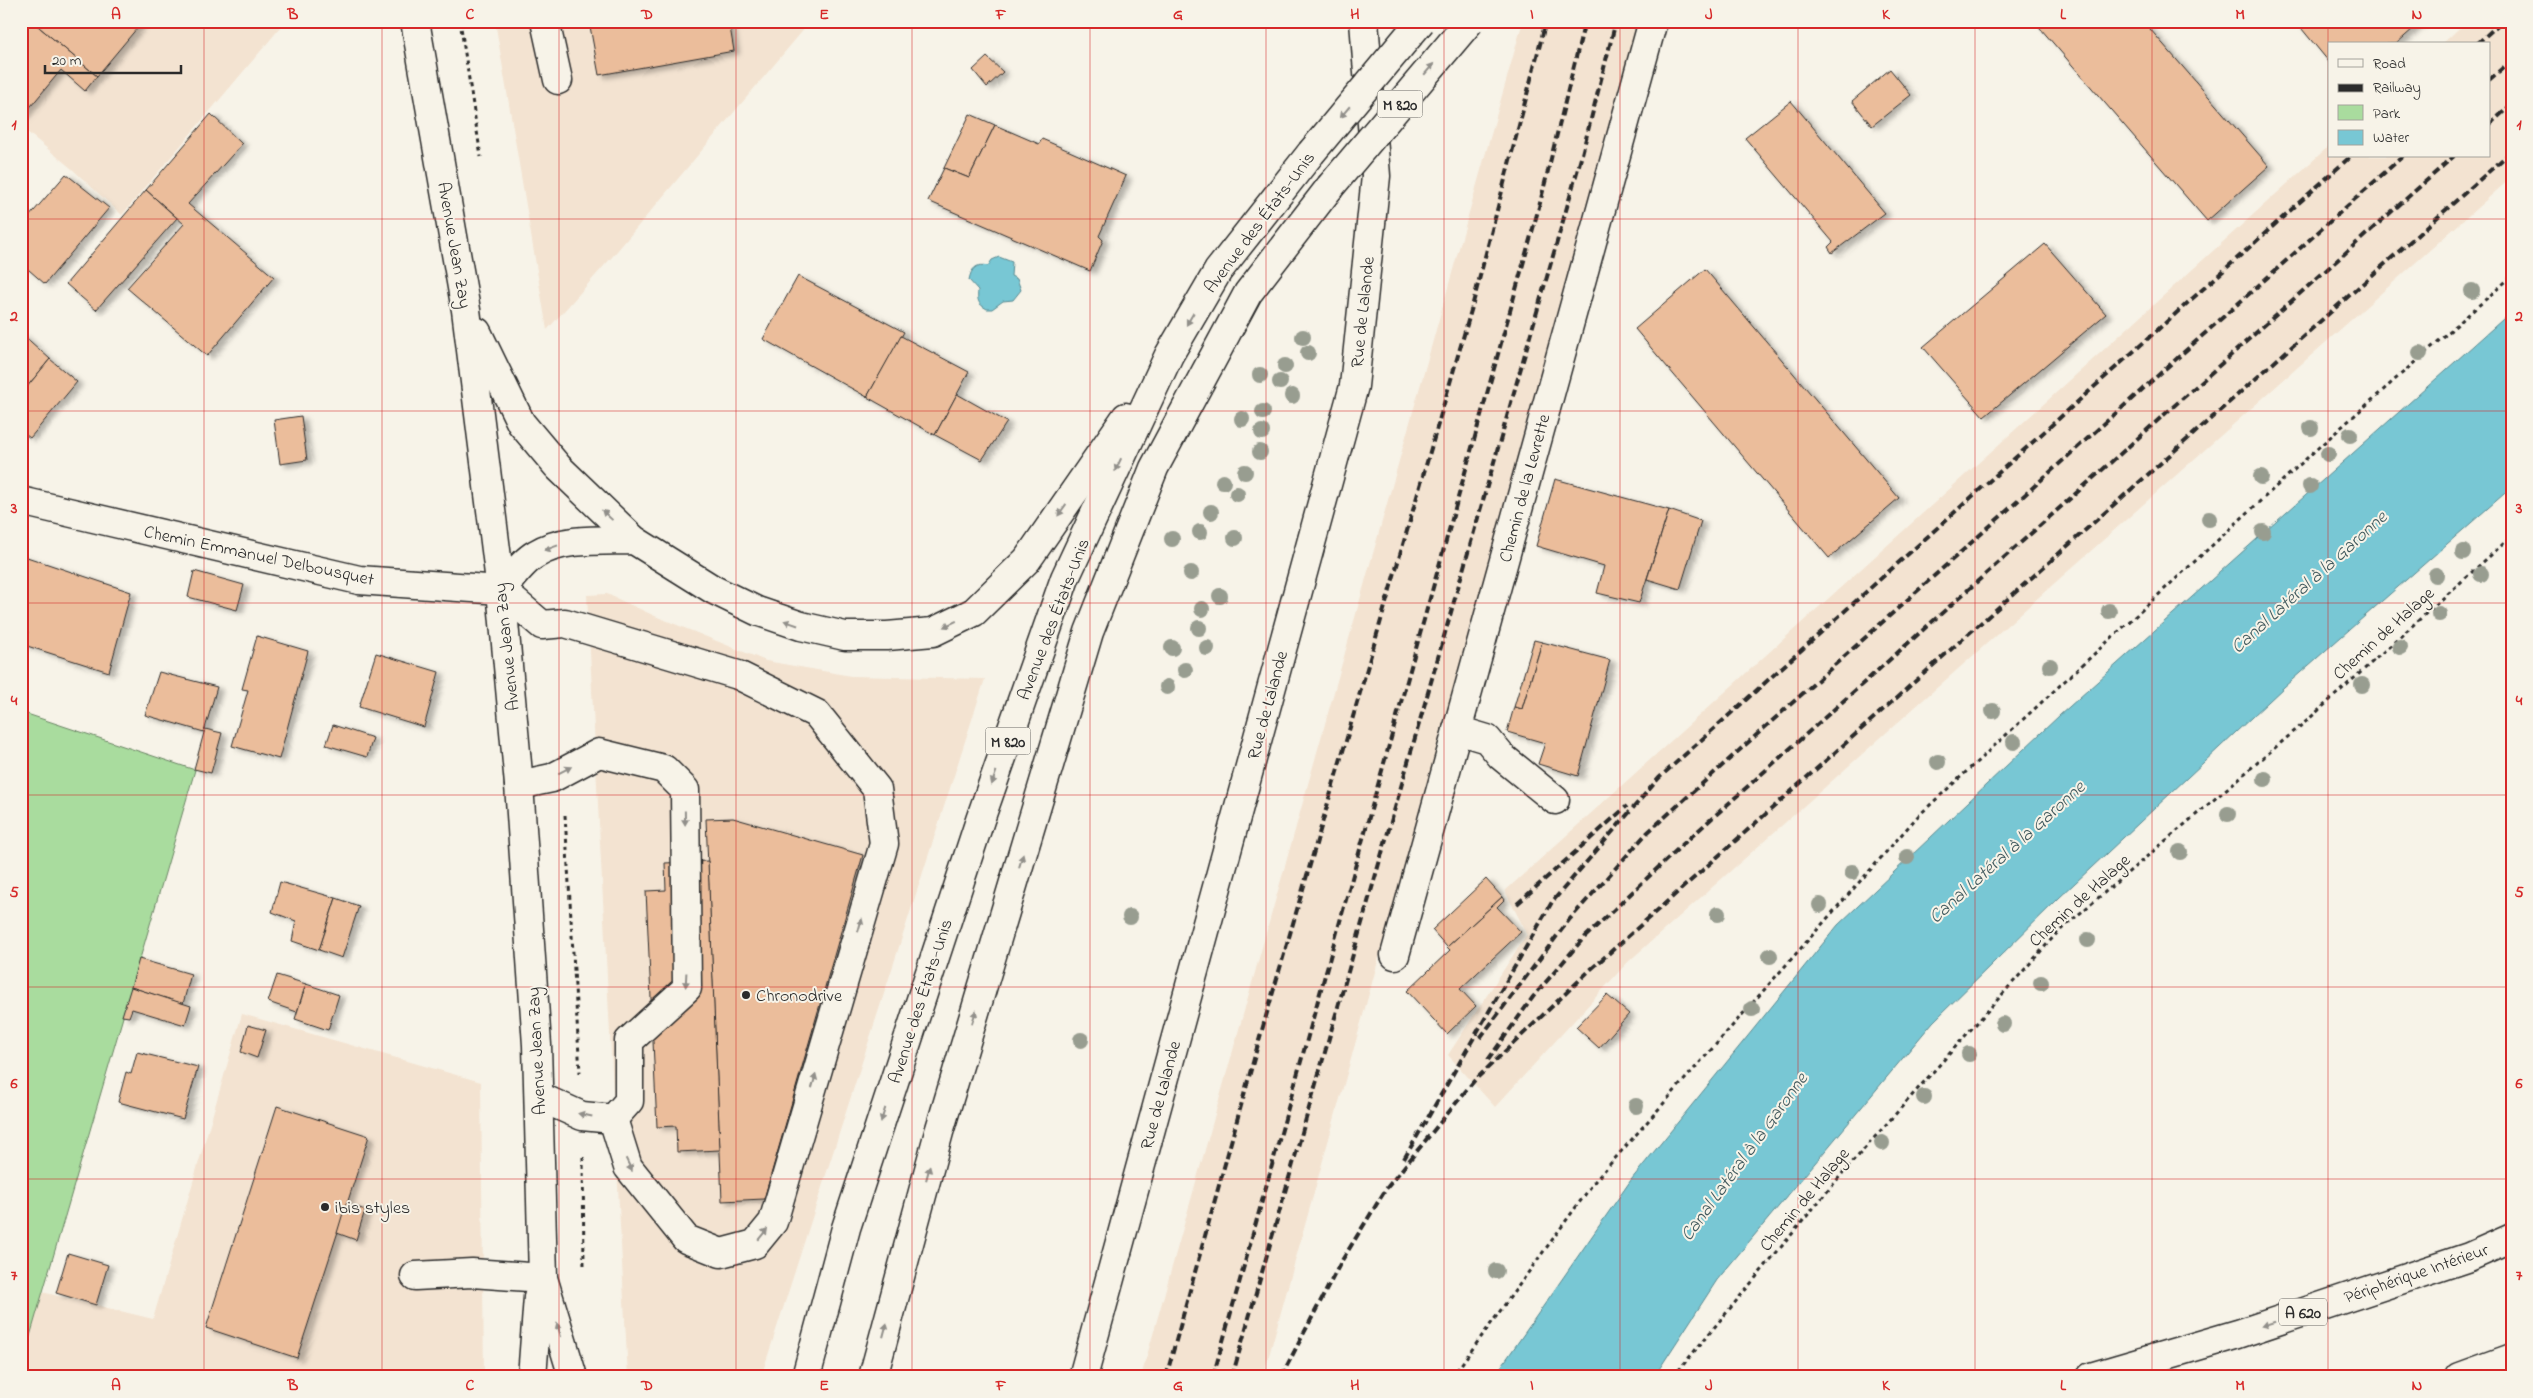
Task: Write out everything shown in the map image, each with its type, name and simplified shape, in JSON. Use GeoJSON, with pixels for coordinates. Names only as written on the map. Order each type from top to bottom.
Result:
{"type":"FeatureCollection","features":[{"type":"Feature","properties":{"kind":"main road","name":"Avenue Jean Zay"},"geometry":{"type":"LineString","coordinates":[[415,21],[466,310],[501,590],[519,785],[540,1097],[543,1278],[538,1297],[532,1377]]}},
{"type":"Feature","properties":{"kind":"main road"},"geometry":{"type":"LineString","coordinates":[[545,21],[558,80]]}},
{"type":"Feature","properties":{"kind":"main road","name":"Rue de Lalande"},"geometry":{"type":"LineString","coordinates":[[1083,1377],[1354,386],[1376,176],[1364,21]]}},
{"type":"Feature","properties":{"kind":"main road","name":"Avenue des États-Unis"},"geometry":{"type":"LineString","coordinates":[[806,1377],[849,1219],[980,820],[1065,578],[1169,354],[1218,271],[1311,152],[1421,21]]}},
{"type":"Feature","properties":{"kind":"main road","name":"Avenue des États-Unis"},"geometry":{"type":"LineString","coordinates":[[873,1377],[939,1132],[1089,632],[1154,468],[1244,302],[1330,187],[1470,21]]}},
{"type":"Feature","properties":{"kind":"main road","name":"Chemin de la Levrette"},"geometry":{"type":"LineString","coordinates":[[1395,955],[1653,21]]}},
{"type":"Feature","properties":{"kind":"main road"},"geometry":{"type":"LineString","coordinates":[[466,310],[521,423],[558,467],[634,540],[714,590],[757,611],[801,626],[845,636],[887,636],[933,632],[974,612],[1027,560],[1169,354]]}},
{"type":"Feature","properties":{"kind":"main road","name":"Chemin Emmanuel Delbousquet"},"geometry":{"type":"LineString","coordinates":[[21,501],[359,580],[501,590]]}},
{"type":"Feature","properties":{"kind":"main road"},"geometry":{"type":"LineString","coordinates":[[613,1119],[628,1167],[686,1239],[721,1253],[755,1244],[773,1222],[884,844],[877,790],[817,714],[738,675],[565,623],[542,625],[501,590],[535,554],[558,546],[587,541],[634,540]]}},
{"type":"Feature","properties":{"kind":"main road"},"geometry":{"type":"LineString","coordinates":[[1457,730],[1487,739],[1500,756],[1555,800]]}},
{"type":"Feature","properties":{"kind":"main road"},"geometry":{"type":"LineString","coordinates":[[519,785],[552,778],[599,754],[664,769],[685,790],[687,988],[629,1041],[629,1101],[613,1119]]}},
{"type":"Feature","properties":{"kind":"main road"},"geometry":{"type":"LineString","coordinates":[[540,1097],[582,1116],[613,1119]]}},
{"type":"Feature","properties":{"kind":"main road","name":"Périphérique Intérieur"},"geometry":{"type":"LineString","coordinates":[[2091,1377],[2238,1334],[2469,1257],[2512,1238]]}},
{"type":"Feature","properties":{"kind":"main road"},"geometry":{"type":"LineString","coordinates":[[414,1276],[472,1273],[543,1278]]}},
{"type":"Feature","properties":{"kind":"main road","name":"Avenue Jean Zay"},"geometry":{"type":"LineString","coordinates":[[543,1278],[573,1377]]}},
{"type":"Feature","properties":{"kind":"main road"},"geometry":{"type":"LineString","coordinates":[[2460,1377],[2512,1358]]}},
{"type":"Feature","properties":{"kind":"path"},"geometry":{"type":"LineString","coordinates":[[1452,1377],[1595,1181],[1917,817],[2319,447],[2512,276]]}},
{"type":"Feature","properties":{"kind":"path","name":"Chemin de Halage"},"geometry":{"type":"LineString","coordinates":[[1673,1377],[1841,1175],[2058,932],[2310,718],[2512,536]]}},
{"type":"Feature","properties":{"kind":"shaded area"},"geometry":{"type":"Polygon","coordinates":[[[21,21],[286,21],[122,215],[71,168],[21,127],[21,21]]]}},
{"type":"Feature","properties":{"kind":"shaded area"},"geometry":{"type":"Polygon","coordinates":[[[495,21],[811,21],[612,257],[547,330],[495,21]]]}},
{"type":"Feature","properties":{"kind":"shaded area"},"geometry":{"type":"Polygon","coordinates":[[[1523,21],[1638,21],[1263,1377],[1141,1377],[1523,21]]]}},
{"type":"Feature","properties":{"kind":"shaded area"},"geometry":{"type":"Polygon","coordinates":[[[2467,21],[2512,21],[2512,177],[1628,962],[1495,1107],[1448,1055],[1527,934],[1505,891],[2328,147],[2328,158],[2490,158],[2490,42],[2444,42],[2467,21]]]}},
{"type":"Feature","properties":{"kind":"shaded area"},"geometry":{"type":"Polygon","coordinates":[[[607,594],[655,616],[766,661],[851,676],[985,679],[761,1377],[628,1377],[587,595],[607,594]]]}},
{"type":"Feature","properties":{"kind":"shaded area"},"geometry":{"type":"Polygon","coordinates":[[[242,1014],[481,1082],[484,1377],[21,1377],[21,1367],[42,1292],[153,1319],[242,1014]]]}},
{"type":"Feature","properties":{"kind":"green space"},"geometry":{"type":"Polygon","coordinates":[[[21,712],[195,770],[21,1367],[21,712]]]}},
{"type":"Feature","properties":{"kind":"water"},"geometry":{"type":"Polygon","coordinates":[[[999,257],[1012,262],[1011,276],[1017,279],[1021,290],[1013,300],[1003,301],[992,309],[987,309],[980,304],[978,290],[969,280],[971,273],[977,266],[988,266],[992,260],[999,257]]]}},
{"type":"Feature","properties":{"kind":"water","name":"Canal Latéral à la Garonne"},"geometry":{"type":"Polygon","coordinates":[[[2512,311],[2512,487],[2284,687],[2059,898],[1933,1022],[1717,1280],[1654,1377],[1494,1377],[1631,1180],[1838,925],[2060,715],[2512,311]]]}},
{"type":"Feature","properties":{"kind":"building"},"geometry":{"type":"Polygon","coordinates":[[[21,21],[32,21],[97,76],[85,91],[61,70],[21,118],[21,21]]]}},
{"type":"Feature","properties":{"kind":"building"},"geometry":{"type":"Polygon","coordinates":[[[32,21],[143,21],[97,76],[32,21]]]}},
{"type":"Feature","properties":{"kind":"building"},"geometry":{"type":"Polygon","coordinates":[[[589,21],[729,21],[734,51],[599,75],[589,21]]]}},
{"type":"Feature","properties":{"kind":"building"},"geometry":{"type":"Polygon","coordinates":[[[2034,21],[2143,21],[2269,166],[2207,221],[2034,21]]]}},
{"type":"Feature","properties":{"kind":"building"},"geometry":{"type":"Polygon","coordinates":[[[2299,21],[2422,21],[2398,42],[2328,42],[2328,61],[2297,23],[2299,21]]]}},
{"type":"Feature","properties":{"kind":"building"},"geometry":{"type":"Polygon","coordinates":[[[987,57],[1003,72],[987,87],[973,70],[987,57]]]}},
{"type":"Feature","properties":{"kind":"building"},"geometry":{"type":"Polygon","coordinates":[[[1890,69],[1911,95],[1872,126],[1852,101],[1890,69]]]}},
{"type":"Feature","properties":{"kind":"building"},"geometry":{"type":"Polygon","coordinates":[[[1791,101],[1885,213],[1832,253],[1828,247],[1833,242],[1745,138],[1791,101]]]}},
{"type":"Feature","properties":{"kind":"building"},"geometry":{"type":"Polygon","coordinates":[[[211,114],[242,144],[188,204],[274,277],[207,356],[127,288],[184,224],[146,190],[211,114]]]}},
{"type":"Feature","properties":{"kind":"building"},"geometry":{"type":"Polygon","coordinates":[[[970,114],[995,125],[969,178],[944,168],[970,114]]]}},
{"type":"Feature","properties":{"kind":"building"},"geometry":{"type":"Polygon","coordinates":[[[995,125],[1039,144],[1042,139],[1126,176],[1099,236],[1103,240],[1090,271],[928,201],[944,168],[969,178],[995,125]]]}},
{"type":"Feature","properties":{"kind":"building"},"geometry":{"type":"Polygon","coordinates":[[[66,174],[109,208],[45,284],[21,263],[23,258],[21,256],[21,226],[66,174]]]}},
{"type":"Feature","properties":{"kind":"building"},"geometry":{"type":"Polygon","coordinates":[[[146,190],[177,218],[96,310],[66,284],[146,190]]]}},
{"type":"Feature","properties":{"kind":"building"},"geometry":{"type":"Polygon","coordinates":[[[2045,244],[2106,314],[1984,417],[1923,347],[2045,244]]]}},
{"type":"Feature","properties":{"kind":"building"},"geometry":{"type":"Polygon","coordinates":[[[1705,269],[1899,498],[1829,558],[1635,329],[1705,269]]]}},
{"type":"Feature","properties":{"kind":"building"},"geometry":{"type":"Polygon","coordinates":[[[798,276],[904,332],[867,397],[763,339],[798,276]]]}},
{"type":"Feature","properties":{"kind":"building"},"geometry":{"type":"Polygon","coordinates":[[[21,333],[50,359],[21,394],[21,333]]]}},
{"type":"Feature","properties":{"kind":"building"},"geometry":{"type":"Polygon","coordinates":[[[901,336],[969,372],[935,435],[867,397],[901,336]]]}},
{"type":"Feature","properties":{"kind":"building"},"geometry":{"type":"Polygon","coordinates":[[[50,359],[77,382],[30,438],[21,431],[21,394],[50,359]]]}},
{"type":"Feature","properties":{"kind":"building"},"geometry":{"type":"Polygon","coordinates":[[[957,394],[1007,422],[982,460],[935,435],[957,394]]]}},
{"type":"Feature","properties":{"kind":"building"},"geometry":{"type":"Polygon","coordinates":[[[301,416],[307,460],[280,464],[274,420],[301,416]]]}},
{"type":"Feature","properties":{"kind":"building"},"geometry":{"type":"Polygon","coordinates":[[[1555,479],[1669,510],[1639,603],[1597,593],[1604,566],[1536,546],[1555,479]]]}},
{"type":"Feature","properties":{"kind":"building"},"geometry":{"type":"Polygon","coordinates":[[[1669,510],[1701,521],[1680,589],[1647,579],[1669,510]]]}},
{"type":"Feature","properties":{"kind":"building"},"geometry":{"type":"Polygon","coordinates":[[[21,555],[131,592],[109,672],[24,645],[28,632],[21,630],[21,555]]]}},
{"type":"Feature","properties":{"kind":"building"},"geometry":{"type":"Polygon","coordinates":[[[194,571],[244,585],[237,610],[188,597],[194,571]]]}},
{"type":"Feature","properties":{"kind":"building"},"geometry":{"type":"Polygon","coordinates":[[[257,636],[308,651],[279,759],[232,746],[248,690],[242,689],[257,636]]]}},
{"type":"Feature","properties":{"kind":"building"},"geometry":{"type":"Polygon","coordinates":[[[1534,640],[1542,642],[1522,709],[1514,707],[1534,640]]]}},
{"type":"Feature","properties":{"kind":"building"},"geometry":{"type":"Polygon","coordinates":[[[1542,642],[1610,660],[1578,776],[1538,764],[1545,743],[1507,732],[1514,707],[1522,709],[1542,642]]]}},
{"type":"Feature","properties":{"kind":"building"},"geometry":{"type":"Polygon","coordinates":[[[376,653],[439,672],[424,727],[359,707],[376,653]]]}},
{"type":"Feature","properties":{"kind":"building"},"geometry":{"type":"Polygon","coordinates":[[[159,672],[217,687],[204,732],[145,715],[159,672]]]}},
{"type":"Feature","properties":{"kind":"building"},"geometry":{"type":"Polygon","coordinates":[[[333,725],[373,738],[367,757],[326,745],[333,725]]]}},
{"type":"Feature","properties":{"kind":"building"},"geometry":{"type":"Polygon","coordinates":[[[205,729],[222,733],[211,773],[194,769],[205,729]]]}},
{"type":"Feature","properties":{"kind":"building"},"geometry":{"type":"Polygon","coordinates":[[[733,818],[863,855],[764,1199],[722,1201],[706,819],[733,818]]]}},
{"type":"Feature","properties":{"kind":"building"},"geometry":{"type":"Polygon","coordinates":[[[708,861],[720,1150],[677,1152],[676,1126],[657,1127],[646,891],[666,890],[665,863],[708,861]]]}},
{"type":"Feature","properties":{"kind":"building"},"geometry":{"type":"Polygon","coordinates":[[[1486,879],[1502,897],[1447,947],[1432,930],[1486,879]]]}},
{"type":"Feature","properties":{"kind":"building"},"geometry":{"type":"Polygon","coordinates":[[[280,882],[336,898],[319,950],[292,941],[296,921],[272,912],[280,882]]]}},
{"type":"Feature","properties":{"kind":"building"},"geometry":{"type":"Polygon","coordinates":[[[1502,897],[1504,900],[1497,907],[1521,932],[1460,989],[1476,1006],[1447,1034],[1407,991],[1450,950],[1447,947],[1502,897]]]}},
{"type":"Feature","properties":{"kind":"building"},"geometry":{"type":"Polygon","coordinates":[[[336,898],[359,906],[342,958],[319,950],[336,898]]]}},
{"type":"Feature","properties":{"kind":"building"},"geometry":{"type":"Polygon","coordinates":[[[139,959],[191,974],[183,1004],[131,987],[139,959]]]}},
{"type":"Feature","properties":{"kind":"building"},"geometry":{"type":"Polygon","coordinates":[[[277,975],[306,984],[297,1012],[268,1002],[277,975]]]}},
{"type":"Feature","properties":{"kind":"building"},"geometry":{"type":"Polygon","coordinates":[[[306,984],[339,995],[328,1030],[295,1019],[306,984]]]}},
{"type":"Feature","properties":{"kind":"building"},"geometry":{"type":"Polygon","coordinates":[[[131,987],[191,1006],[185,1025],[132,1009],[129,1017],[122,1016],[131,987]]]}},
{"type":"Feature","properties":{"kind":"building"},"geometry":{"type":"Polygon","coordinates":[[[1607,995],[1629,1014],[1599,1048],[1576,1027],[1607,995]]]}},
{"type":"Feature","properties":{"kind":"building"},"geometry":{"type":"Polygon","coordinates":[[[248,1025],[266,1030],[257,1058],[241,1052],[248,1025]]]}},
{"type":"Feature","properties":{"kind":"building"},"geometry":{"type":"Polygon","coordinates":[[[137,1052],[198,1067],[183,1119],[118,1102],[126,1072],[131,1074],[137,1052]]]}},
{"type":"Feature","properties":{"kind":"building"},"geometry":{"type":"Polygon","coordinates":[[[277,1106],[369,1136],[297,1358],[206,1328],[277,1106]]]}},
{"type":"Feature","properties":{"kind":"building"},"geometry":{"type":"Polygon","coordinates":[[[346,1203],[365,1210],[356,1240],[337,1233],[346,1203]]]}},
{"type":"Feature","properties":{"kind":"building"},"geometry":{"type":"Polygon","coordinates":[[[68,1253],[108,1265],[96,1305],[56,1293],[68,1253]]]}},
{"type":"Feature","properties":{"kind":"railway"},"geometry":{"type":"LineString","coordinates":[[1166,1377],[1260,1037],[1472,307],[1546,21]]}},
{"type":"Feature","properties":{"kind":"railway"},"geometry":{"type":"LineString","coordinates":[[1213,1377],[1539,207],[1585,21]]}},
{"type":"Feature","properties":{"kind":"railway"},"geometry":{"type":"LineString","coordinates":[[1232,1377],[1581,158],[1616,21]]}},
{"type":"Feature","properties":{"kind":"railway"},"geometry":{"type":"LineString","coordinates":[[2479,42],[2502,21]]}},
{"type":"Feature","properties":{"kind":"railway"},"geometry":{"type":"LineString","coordinates":[[2490,79],[2512,60]]}},
{"type":"Feature","properties":{"kind":"railway"},"geometry":{"type":"LineString","coordinates":[[2490,124],[2512,104]]}},
{"type":"Feature","properties":{"kind":"railway"},"geometry":{"type":"LineString","coordinates":[[1281,1377],[1341,1262],[1386,1189],[1474,1081],[1589,971],[2512,151]]}},
{"type":"Feature","properties":{"kind":"railway"},"geometry":{"type":"LineString","coordinates":[[1404,1159],[1552,902],[1659,778],[2349,158]]}},
{"type":"Feature","properties":{"kind":"railway"},"geometry":{"type":"LineString","coordinates":[[1480,1038],[1569,920],[1647,833],[2401,158]]}},
{"type":"Feature","properties":{"kind":"railway"},"geometry":{"type":"LineString","coordinates":[[1488,1060],[1533,997],[1582,940],[1682,845],[2452,158]]}},
{"type":"Feature","properties":{"kind":"railway"},"geometry":{"type":"LineString","coordinates":[[1517,904],[1627,806]]}},
{"type":"Feature","properties":{"kind":"place","name":"Chronodrive"},"geometry":{"type":"Point","coordinates":[746,995]}},
{"type":"Feature","properties":{"kind":"place","name":"ibis styles"},"geometry":{"type":"Point","coordinates":[325,1207]}}]}
